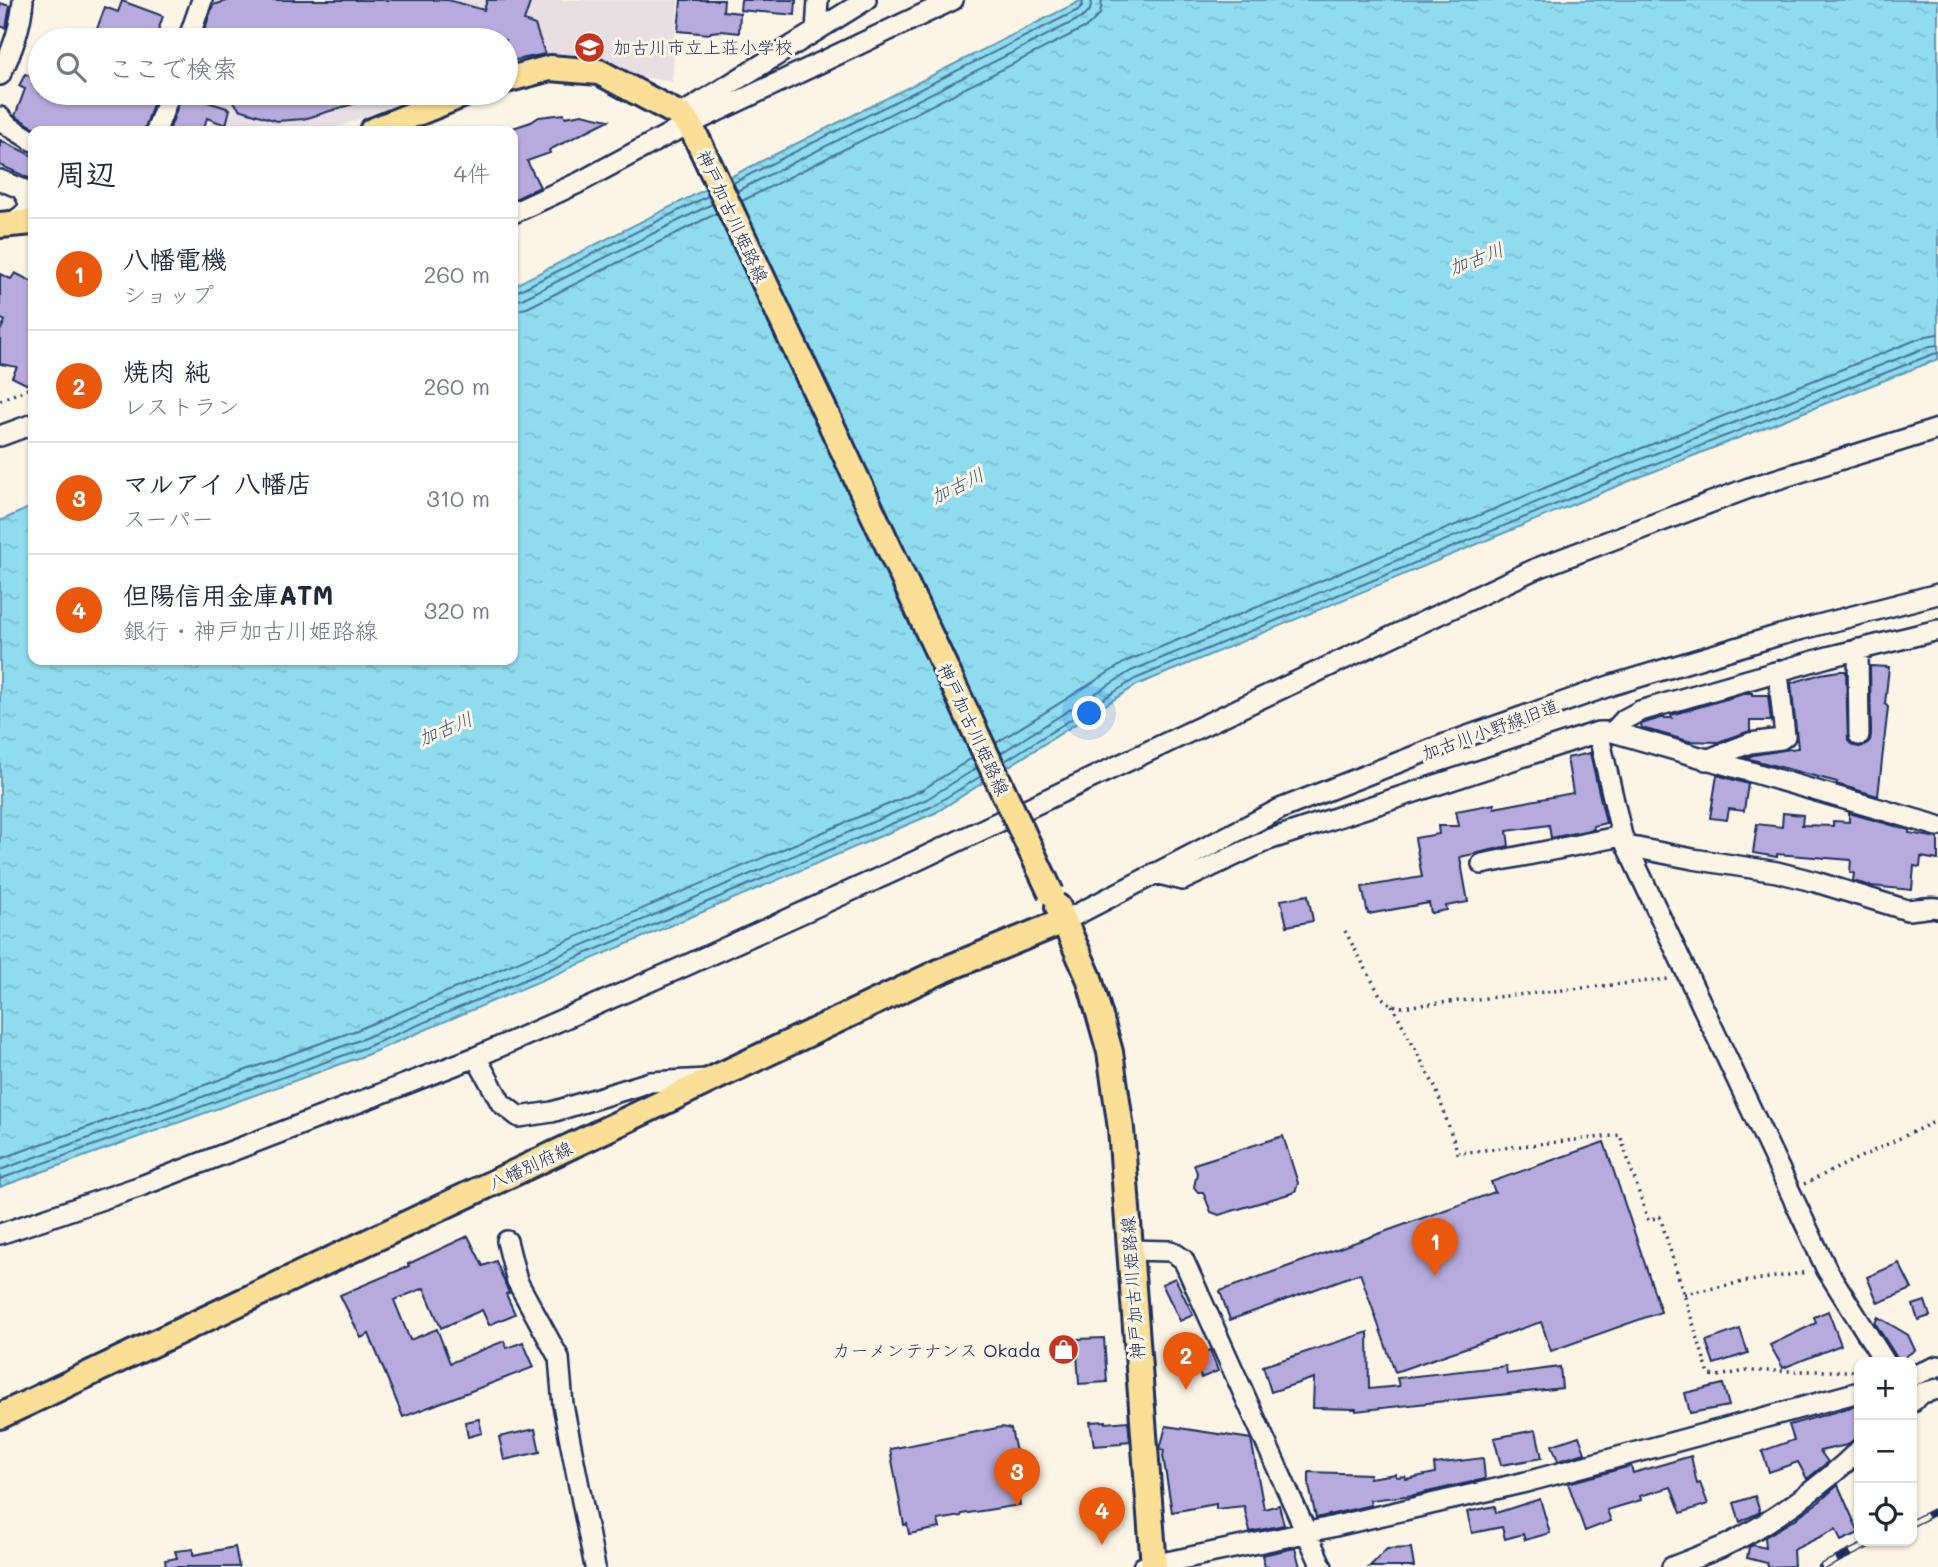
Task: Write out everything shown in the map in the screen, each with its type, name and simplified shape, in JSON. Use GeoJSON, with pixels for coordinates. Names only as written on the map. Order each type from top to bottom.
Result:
{"type":"FeatureCollection","features":[{"type":"Feature","properties":{"kind":"main road"},"geometry":{"type":"LineString","coordinates":[[518,77],[550,68],[599,72],[690,128]]}},
{"type":"Feature","properties":{"kind":"main road"},"geometry":{"type":"LineString","coordinates":[[384,126],[437,105]]}},
{"type":"Feature","properties":{"kind":"main road","name":"神戸加古川姫路線"},"geometry":{"type":"LineString","coordinates":[[690,128],[1089,978],[1110,1052],[1121,1129],[1150,1566]]}},
{"type":"Feature","properties":{"kind":"main road","name":"八幡別府線"},"geometry":{"type":"LineString","coordinates":[[0,1416],[941,971],[1064,921]]}},
{"type":"Feature","properties":{"kind":"street"},"geometry":{"type":"LineString","coordinates":[[0,75],[14,42],[23,0]]}},
{"type":"Feature","properties":{"kind":"street"},"geometry":{"type":"LineString","coordinates":[[192,28],[202,0]]}},
{"type":"Feature","properties":{"kind":"street"},"geometry":{"type":"LineString","coordinates":[[816,30],[818,0]]}},
{"type":"Feature","properties":{"kind":"street"},"geometry":{"type":"LineString","coordinates":[[690,128],[816,30],[866,0]]}},
{"type":"Feature","properties":{"kind":"street"},"geometry":{"type":"LineString","coordinates":[[518,212],[953,0]]}},
{"type":"Feature","properties":{"kind":"street"},"geometry":{"type":"LineString","coordinates":[[158,126],[166,105]]}},
{"type":"Feature","properties":{"kind":"street"},"geometry":{"type":"LineString","coordinates":[[0,117],[7,125],[28,138]]}},
{"type":"Feature","properties":{"kind":"street"},"geometry":{"type":"LineString","coordinates":[[0,180],[27,191]]}},
{"type":"Feature","properties":{"kind":"street"},"geometry":{"type":"LineString","coordinates":[[15,224],[28,209]]}},
{"type":"Feature","properties":{"kind":"street"},"geometry":{"type":"LineString","coordinates":[[0,436],[28,426]]}},
{"type":"Feature","properties":{"kind":"street"},"geometry":{"type":"LineString","coordinates":[[0,1234],[141,1186],[476,1057],[901,868],[1535,569],[1749,488],[1938,429]]}},
{"type":"Feature","properties":{"kind":"street","name":"加古川小野線旧道"},"geometry":{"type":"LineString","coordinates":[[1064,921],[1280,809],[1445,744],[1612,685],[1776,636],[1938,594]]}},
{"type":"Feature","properties":{"kind":"street"},"geometry":{"type":"LineString","coordinates":[[1155,873],[1183,880],[1268,840],[1606,732],[1640,711],[1858,649],[1938,630]]}},
{"type":"Feature","properties":{"kind":"street"},"geometry":{"type":"LineString","coordinates":[[1858,649],[1859,735]]}},
{"type":"Feature","properties":{"kind":"street"},"geometry":{"type":"LineString","coordinates":[[1706,760],[1738,747],[1785,736],[1779,682],[1775,672]]}},
{"type":"Feature","properties":{"kind":"street"},"geometry":{"type":"LineString","coordinates":[[1606,732],[1938,826]]}},
{"type":"Feature","properties":{"kind":"street"},"geometry":{"type":"LineString","coordinates":[[1606,732],[1624,841],[1827,1270],[1882,1357]]}},
{"type":"Feature","properties":{"kind":"street"},"geometry":{"type":"LineString","coordinates":[[1482,864],[1624,841],[1693,859],[1777,872],[1907,910],[1938,908]]}},
{"type":"Feature","properties":{"kind":"street"},"geometry":{"type":"LineString","coordinates":[[476,1057],[501,1103],[519,1117],[552,1112],[649,1082],[713,1078]]}},
{"type":"Feature","properties":{"kind":"street"},"geometry":{"type":"LineString","coordinates":[[506,1241],[517,1281],[559,1357],[564,1405],[595,1567]]}},
{"type":"Feature","properties":{"kind":"street"},"geometry":{"type":"LineString","coordinates":[[1129,1250],[1171,1251],[1183,1259],[1322,1567]]}},
{"type":"Feature","properties":{"kind":"street"},"geometry":{"type":"LineString","coordinates":[[1920,1387],[1938,1366]]}},
{"type":"Feature","properties":{"kind":"street"},"geometry":{"type":"LineString","coordinates":[[1150,1566],[1526,1482],[1854,1393]]}},
{"type":"Feature","properties":{"kind":"street"},"geometry":{"type":"LineString","coordinates":[[1672,1567],[1722,1547],[1759,1527],[1837,1472],[1854,1455]]}},
{"type":"Feature","properties":{"kind":"path"},"geometry":{"type":"LineString","coordinates":[[0,400],[28,389]]}},
{"type":"Feature","properties":{"kind":"path"},"geometry":{"type":"LineString","coordinates":[[1345,931],[1381,997],[1392,1005],[1436,1089],[1458,1153],[1620,1135],[1648,1220],[1660,1217],[1709,1375],[1747,1371],[1854,1371]]}},
{"type":"Feature","properties":{"kind":"path"},"geometry":{"type":"LineString","coordinates":[[1392,1005],[1411,1007],[1689,977]]}},
{"type":"Feature","properties":{"kind":"path"},"geometry":{"type":"LineString","coordinates":[[1789,1191],[1938,1120]]}},
{"type":"Feature","properties":{"kind":"path"},"geometry":{"type":"LineString","coordinates":[[1684,1294],[1742,1282],[1827,1270]]}},
{"type":"Feature","properties":{"kind":"shaded area","name":"加古川市立上荘小学校"},"geometry":{"type":"Polygon","coordinates":[[[209,0],[678,0],[672,82],[643,77],[569,54],[518,65],[518,28],[199,28],[209,0]]]}},
{"type":"Feature","properties":{"kind":"shaded area"},"geometry":{"type":"Polygon","coordinates":[[[214,105],[396,105],[341,126],[210,126],[214,105]]]}},
{"type":"Feature","properties":{"kind":"water","name":"加古川"},"geometry":{"type":"Polygon","coordinates":[[[1082,0],[1938,0],[1938,359],[1632,480],[1137,685],[935,813],[366,1055],[0,1187],[0,521],[28,508],[28,665],[518,665],[518,283],[1082,0]]]}},
{"type":"Feature","properties":{"kind":"building"},"geometry":{"type":"Polygon","coordinates":[[[230,0],[448,0],[484,10],[487,0],[531,0],[524,21],[535,25],[545,54],[518,60],[518,28],[205,28],[213,5],[230,0]]]}},
{"type":"Feature","properties":{"kind":"building"},"geometry":{"type":"Polygon","coordinates":[[[681,0],[724,0],[723,11],[740,13],[739,33],[678,31],[681,0]]]}},
{"type":"Feature","properties":{"kind":"building"},"geometry":{"type":"Polygon","coordinates":[[[741,0],[796,0],[795,15],[740,10],[741,0]]]}},
{"type":"Feature","properties":{"kind":"building"},"geometry":{"type":"Polygon","coordinates":[[[122,1],[163,16],[159,28],[97,28],[105,7],[118,12],[122,1]]]}},
{"type":"Feature","properties":{"kind":"building"},"geometry":{"type":"Polygon","coordinates":[[[0,3],[10,6],[6,28],[0,26],[0,3]]]}},
{"type":"Feature","properties":{"kind":"building"},"geometry":{"type":"Polygon","coordinates":[[[25,74],[28,75],[28,105],[153,105],[146,126],[32,126],[15,116],[25,89],[19,86],[25,74]]]}},
{"type":"Feature","properties":{"kind":"building"},"geometry":{"type":"Polygon","coordinates":[[[178,105],[217,105],[230,109],[226,125],[207,118],[205,126],[171,126],[178,105]]]}},
{"type":"Feature","properties":{"kind":"building"},"geometry":{"type":"Polygon","coordinates":[[[236,105],[350,105],[304,119],[277,121],[239,109],[236,105]]]}},
{"type":"Feature","properties":{"kind":"building"},"geometry":{"type":"Polygon","coordinates":[[[582,114],[609,120],[549,150],[550,153],[527,161],[540,187],[518,198],[518,126],[539,117],[582,114]]]}},
{"type":"Feature","properties":{"kind":"building"},"geometry":{"type":"Polygon","coordinates":[[[0,140],[28,154],[28,178],[0,165],[0,140]]]}},
{"type":"Feature","properties":{"kind":"building"},"geometry":{"type":"Polygon","coordinates":[[[15,273],[28,280],[28,385],[12,377],[17,367],[0,364],[0,331],[5,321],[0,318],[0,274],[11,279],[15,273]]]}},
{"type":"Feature","properties":{"kind":"building"},"geometry":{"type":"Polygon","coordinates":[[[1870,666],[1889,667],[1885,704],[1888,707],[1878,796],[1836,784],[1837,782],[1746,758],[1798,748],[1791,683],[1839,671],[1846,671],[1848,741],[1854,746],[1866,745],[1871,735],[1870,666]]]}},
{"type":"Feature","properties":{"kind":"building"},"geometry":{"type":"Polygon","coordinates":[[[1747,693],[1768,695],[1771,721],[1750,721],[1750,731],[1718,742],[1688,741],[1642,728],[1641,724],[1672,718],[1671,715],[1747,693]]]}},
{"type":"Feature","properties":{"kind":"building"},"geometry":{"type":"Polygon","coordinates":[[[1590,753],[1606,823],[1593,826],[1594,829],[1551,838],[1549,825],[1507,831],[1509,846],[1460,857],[1468,902],[1446,906],[1447,910],[1431,913],[1429,903],[1368,914],[1362,887],[1422,877],[1415,838],[1439,834],[1438,826],[1459,826],[1456,811],[1494,804],[1494,808],[1573,793],[1567,758],[1590,753]]]}},
{"type":"Feature","properties":{"kind":"building"},"geometry":{"type":"Polygon","coordinates":[[[1717,775],[1748,784],[1744,811],[1729,809],[1727,820],[1710,818],[1717,775]]]}},
{"type":"Feature","properties":{"kind":"building"},"geometry":{"type":"Polygon","coordinates":[[[1783,813],[1803,815],[1802,825],[1833,826],[1833,821],[1849,822],[1849,813],[1909,830],[1909,833],[1938,838],[1938,860],[1921,857],[1920,867],[1914,866],[1912,890],[1871,886],[1853,881],[1854,873],[1850,873],[1851,860],[1777,854],[1777,857],[1753,853],[1757,824],[1782,827],[1783,813]]]}},
{"type":"Feature","properties":{"kind":"building"},"geometry":{"type":"Polygon","coordinates":[[[1308,895],[1313,921],[1287,926],[1281,900],[1308,895]]]}},
{"type":"Feature","properties":{"kind":"building"},"geometry":{"type":"Polygon","coordinates":[[[1283,1136],[1298,1183],[1296,1190],[1219,1215],[1211,1212],[1203,1192],[1198,1192],[1194,1187],[1197,1173],[1194,1164],[1283,1136]]]}},
{"type":"Feature","properties":{"kind":"building"},"geometry":{"type":"Polygon","coordinates":[[[1604,1142],[1661,1312],[1551,1351],[1541,1322],[1395,1372],[1360,1273],[1230,1320],[1220,1291],[1495,1192],[1491,1182],[1604,1142]]]}},
{"type":"Feature","properties":{"kind":"building"},"geometry":{"type":"Polygon","coordinates":[[[468,1236],[483,1266],[496,1261],[515,1314],[489,1325],[482,1310],[441,1328],[424,1288],[394,1300],[410,1340],[437,1329],[450,1363],[504,1341],[507,1348],[523,1342],[534,1367],[403,1417],[369,1334],[361,1338],[340,1295],[409,1266],[408,1264],[468,1236]]]}},
{"type":"Feature","properties":{"kind":"building"},"geometry":{"type":"Polygon","coordinates":[[[1899,1263],[1912,1289],[1878,1303],[1867,1277],[1899,1263]]]}},
{"type":"Feature","properties":{"kind":"building"},"geometry":{"type":"Polygon","coordinates":[[[1175,1278],[1193,1315],[1180,1321],[1162,1284],[1175,1278]]]}},
{"type":"Feature","properties":{"kind":"building"},"geometry":{"type":"Polygon","coordinates":[[[1925,1301],[1930,1316],[1918,1320],[1913,1305],[1925,1301]]]}},
{"type":"Feature","properties":{"kind":"building"},"geometry":{"type":"Polygon","coordinates":[[[1828,1311],[1841,1345],[1783,1368],[1770,1345],[1816,1323],[1814,1317],[1828,1311]]]}},
{"type":"Feature","properties":{"kind":"building"},"geometry":{"type":"Polygon","coordinates":[[[1878,1317],[1908,1335],[1915,1350],[1905,1357],[1896,1357],[1875,1323],[1878,1317]]]}},
{"type":"Feature","properties":{"kind":"building"},"geometry":{"type":"Polygon","coordinates":[[[1740,1329],[1748,1353],[1714,1364],[1706,1341],[1740,1329]]]}},
{"type":"Feature","properties":{"kind":"building"},"geometry":{"type":"Polygon","coordinates":[[[1368,1332],[1369,1389],[1399,1386],[1397,1378],[1506,1366],[1507,1374],[1560,1367],[1562,1388],[1356,1411],[1313,1408],[1314,1378],[1271,1392],[1263,1366],[1368,1332]]]}},
{"type":"Feature","properties":{"kind":"building"},"geometry":{"type":"Polygon","coordinates":[[[1104,1338],[1107,1382],[1079,1384],[1076,1339],[1104,1338]]]}},
{"type":"Feature","properties":{"kind":"building"},"geometry":{"type":"Polygon","coordinates":[[[1210,1350],[1218,1371],[1201,1378],[1193,1356],[1210,1350]]]}},
{"type":"Feature","properties":{"kind":"building"},"geometry":{"type":"Polygon","coordinates":[[[1723,1384],[1729,1406],[1690,1413],[1685,1393],[1723,1384]]]}},
{"type":"Feature","properties":{"kind":"building"},"geometry":{"type":"Polygon","coordinates":[[[1854,1406],[1854,1440],[1847,1445],[1820,1451],[1828,1462],[1807,1479],[1798,1462],[1769,1472],[1762,1451],[1794,1440],[1789,1425],[1854,1406]]]}},
{"type":"Feature","properties":{"kind":"building"},"geometry":{"type":"Polygon","coordinates":[[[479,1419],[482,1433],[468,1437],[465,1422],[479,1419]]]}},
{"type":"Feature","properties":{"kind":"building"},"geometry":{"type":"Polygon","coordinates":[[[1128,1421],[1130,1441],[1094,1446],[1090,1422],[1128,1421]]]}},
{"type":"Feature","properties":{"kind":"building"},"geometry":{"type":"Polygon","coordinates":[[[1166,1426],[1251,1439],[1264,1509],[1279,1505],[1284,1525],[1250,1532],[1244,1506],[1216,1509],[1216,1504],[1172,1512],[1164,1450],[1160,1449],[1166,1426]]]}},
{"type":"Feature","properties":{"kind":"building"},"geometry":{"type":"Polygon","coordinates":[[[1002,1427],[1011,1429],[1017,1451],[1023,1478],[1015,1480],[1020,1505],[938,1520],[940,1528],[909,1534],[907,1524],[904,1525],[890,1449],[1002,1427]]]}},
{"type":"Feature","properties":{"kind":"building"},"geometry":{"type":"Polygon","coordinates":[[[535,1429],[540,1452],[504,1460],[499,1437],[535,1429]]]}},
{"type":"Feature","properties":{"kind":"building"},"geometry":{"type":"Polygon","coordinates":[[[1536,1430],[1542,1458],[1501,1465],[1494,1438],[1536,1430]]]}},
{"type":"Feature","properties":{"kind":"building"},"geometry":{"type":"Polygon","coordinates":[[[1579,1436],[1585,1453],[1558,1461],[1552,1445],[1579,1436]]]}},
{"type":"Feature","properties":{"kind":"building"},"geometry":{"type":"Polygon","coordinates":[[[1691,1456],[1697,1484],[1700,1483],[1708,1504],[1681,1513],[1671,1487],[1607,1510],[1611,1521],[1585,1531],[1568,1483],[1631,1466],[1633,1473],[1691,1456]]]}},
{"type":"Feature","properties":{"kind":"building"},"geometry":{"type":"Polygon","coordinates":[[[1483,1458],[1485,1479],[1414,1495],[1370,1500],[1371,1505],[1316,1518],[1309,1486],[1309,1472],[1370,1474],[1369,1478],[1396,1474],[1396,1477],[1405,1476],[1406,1479],[1435,1473],[1434,1464],[1483,1458]]]}},
{"type":"Feature","properties":{"kind":"building"},"geometry":{"type":"Polygon","coordinates":[[[1838,1485],[1854,1522],[1854,1535],[1841,1541],[1836,1529],[1793,1550],[1794,1566],[1768,1567],[1767,1563],[1747,1558],[1749,1547],[1753,1545],[1766,1548],[1765,1537],[1819,1502],[1838,1485]]]}},
{"type":"Feature","properties":{"kind":"building"},"geometry":{"type":"Polygon","coordinates":[[[1755,1496],[1760,1512],[1740,1522],[1734,1503],[1755,1496]]]}},
{"type":"Feature","properties":{"kind":"building"},"geometry":{"type":"Polygon","coordinates":[[[1540,1499],[1550,1533],[1525,1540],[1523,1534],[1505,1539],[1502,1527],[1472,1533],[1467,1512],[1495,1506],[1496,1513],[1540,1499]]]}},
{"type":"Feature","properties":{"kind":"building"},"geometry":{"type":"Polygon","coordinates":[[[235,1547],[239,1567],[166,1567],[165,1560],[177,1558],[175,1551],[193,1549],[193,1555],[235,1547]]]}},
{"type":"Feature","properties":{"kind":"building"},"geometry":{"type":"Polygon","coordinates":[[[1295,1548],[1300,1567],[1265,1567],[1262,1555],[1295,1548]]]}},
{"type":"Feature","properties":{"kind":"building"},"geometry":{"type":"Polygon","coordinates":[[[1411,1548],[1414,1567],[1369,1567],[1387,1549],[1411,1548]]]}},
{"type":"Feature","properties":{"kind":"railway"},"geometry":{"type":"LineString","coordinates":[[1917,1520],[1938,1510]]}},
{"type":"Feature","properties":{"kind":"railway"},"geometry":{"type":"LineString","coordinates":[[1822,1567],[1865,1546]]}},
{"type":"Feature","properties":{"kind":"place","name":"加古川市立上荘小学校"},"geometry":{"type":"Point","coordinates":[590,47]}},
{"type":"Feature","properties":{"kind":"place","name":"八幡電機"},"geometry":{"type":"Point","coordinates":[1435,1276]}},
{"type":"Feature","properties":{"kind":"place","name":"カーメンテナンス Okada"},"geometry":{"type":"Point","coordinates":[1064,1350]}},
{"type":"Feature","properties":{"kind":"place","name":"焼肉 純"},"geometry":{"type":"Point","coordinates":[1186,1390]}},
{"type":"Feature","properties":{"kind":"place","name":"マルアイ 八幡店"},"geometry":{"type":"Point","coordinates":[1017,1506]}},
{"type":"Feature","properties":{"kind":"place","name":"但陽信用金庫ATM"},"geometry":{"type":"Point","coordinates":[1102,1545]}}]}
